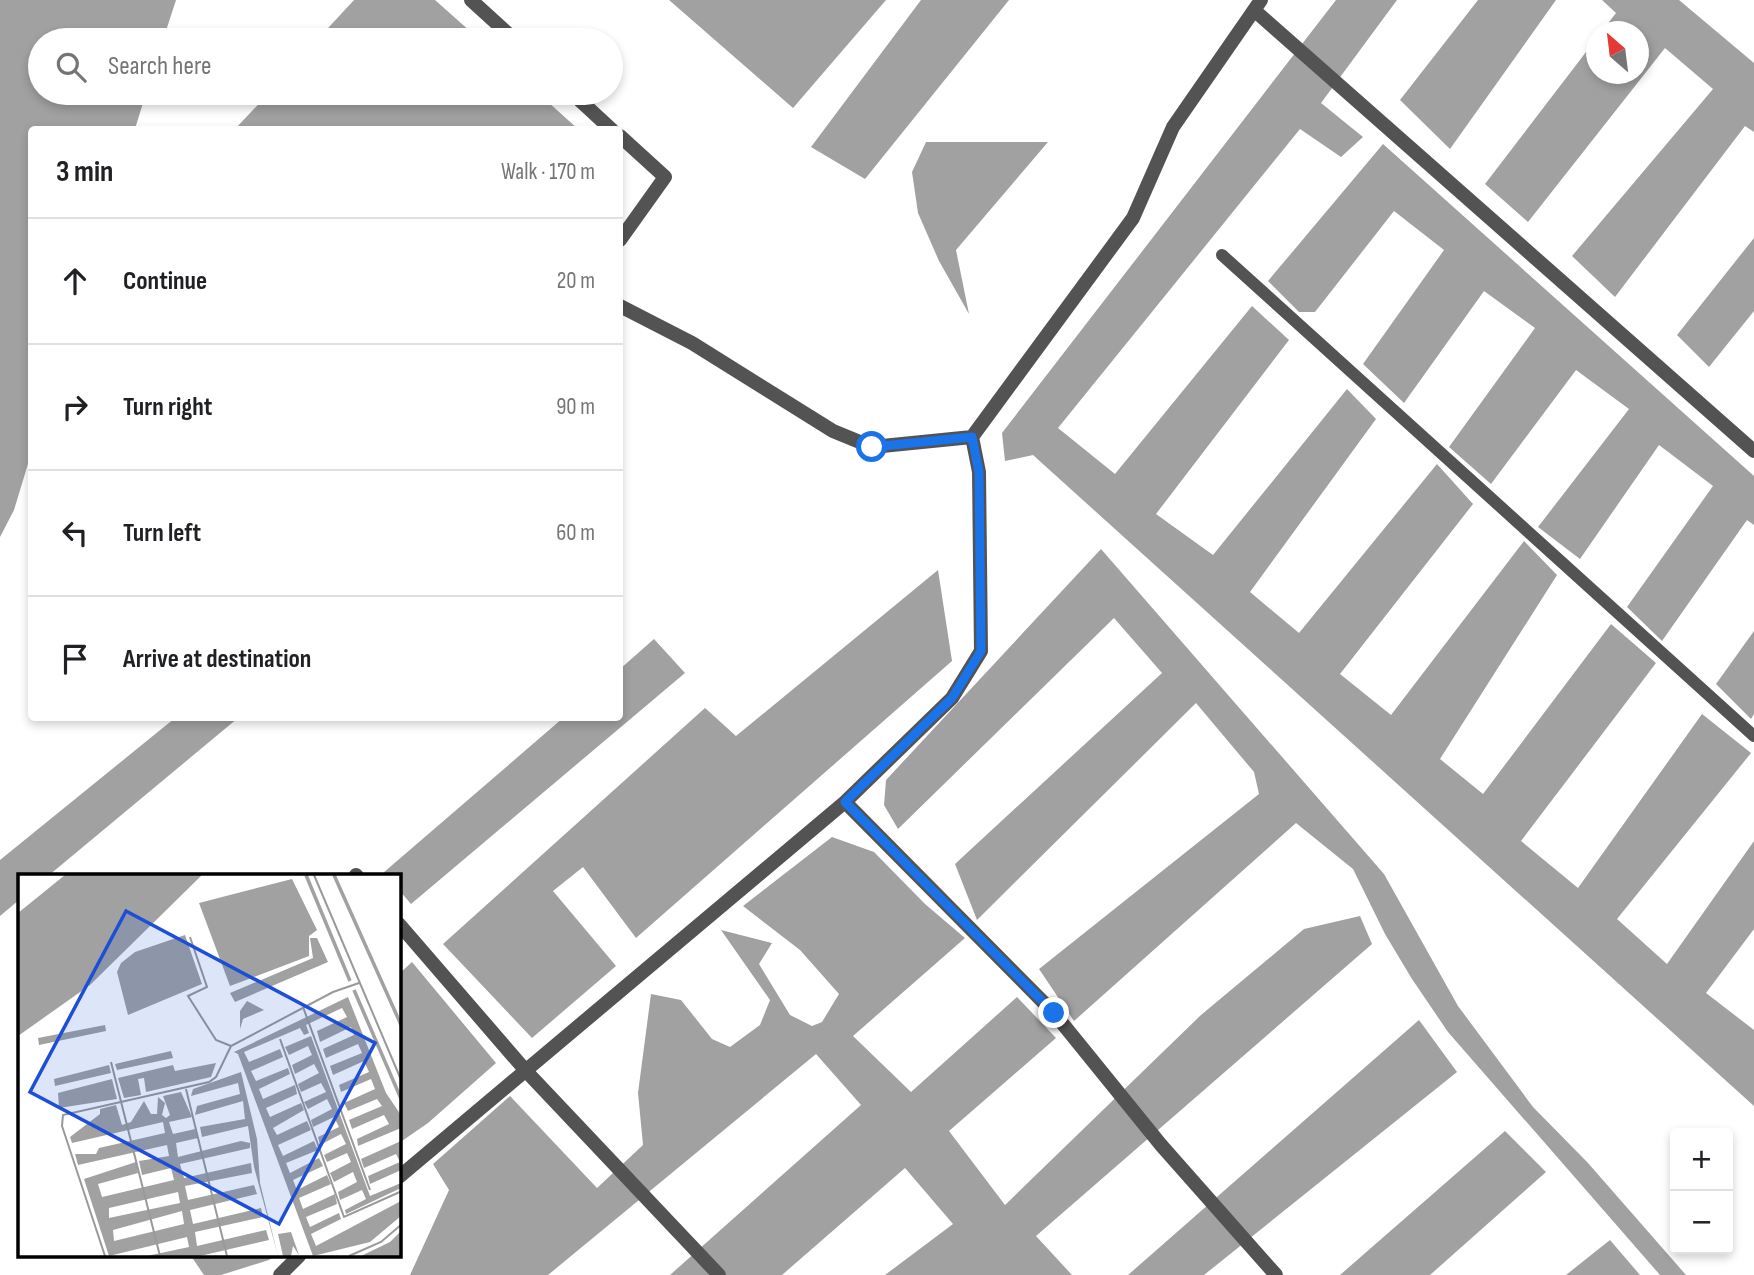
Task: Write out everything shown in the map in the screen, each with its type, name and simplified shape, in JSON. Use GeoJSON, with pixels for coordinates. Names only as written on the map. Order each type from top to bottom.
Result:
{"type":"FeatureCollection","features":[{"type":"Feature","properties":{"kind":"street"},"geometry":{"type":"LineString","coordinates":[[471,0],[502,28]]}},
{"type":"Feature","properties":{"kind":"street"},"geometry":{"type":"LineString","coordinates":[[401,1175],[845,802],[952,698],[981,651],[979,472],[972,437],[1133,218],[1172,127],[1258,5],[1754,451]]}},
{"type":"Feature","properties":{"kind":"street"},"geometry":{"type":"LineString","coordinates":[[585,105],[608,126]]}},
{"type":"Feature","properties":{"kind":"street"},"geometry":{"type":"LineString","coordinates":[[623,139],[665,177],[623,236]]}},
{"type":"Feature","properties":{"kind":"street"},"geometry":{"type":"LineString","coordinates":[[623,308],[692,343],[832,431],[872,447],[972,437]]}},
{"type":"Feature","properties":{"kind":"street"},"geometry":{"type":"LineString","coordinates":[[845,802],[1054,1013],[1161,1145],[1276,1275]]}},
{"type":"Feature","properties":{"kind":"street"},"geometry":{"type":"LineString","coordinates":[[401,926],[526,1070],[719,1275]]}},
{"type":"Feature","properties":{"kind":"street"},"geometry":{"type":"LineString","coordinates":[[280,1275],[297,1258]]}},
{"type":"Feature","properties":{"kind":"lane"},"geometry":{"type":"LineString","coordinates":[[1222,255],[1754,736]]}},
{"type":"Feature","properties":{"kind":"shaded area"},"geometry":{"type":"Polygon","coordinates":[[[0,0],[176,0],[167,28],[28,28],[28,105],[142,105],[136,126],[28,126],[28,464],[14,510],[0,537],[0,0]]]}},
{"type":"Feature","properties":{"kind":"shaded area"},"geometry":{"type":"Polygon","coordinates":[[[354,0],[435,0],[466,28],[328,28],[354,0]]]}},
{"type":"Feature","properties":{"kind":"shaded area"},"geometry":{"type":"Polygon","coordinates":[[[669,0],[886,0],[793,108],[669,0]]]}},
{"type":"Feature","properties":{"kind":"shaded area"},"geometry":{"type":"Polygon","coordinates":[[[921,0],[1009,0],[865,179],[811,147],[921,0]]]}},
{"type":"Feature","properties":{"kind":"shaded area"},"geometry":{"type":"Polygon","coordinates":[[[1336,0],[1397,0],[1321,103],[1363,137],[1341,157],[1300,129],[1058,428],[1115,474],[1252,306],[1289,340],[1156,514],[1213,555],[1347,389],[1376,419],[1250,592],[1299,633],[1437,464],[1473,504],[1340,674],[1391,715],[1524,541],[1557,575],[1440,759],[1483,794],[1611,624],[1656,663],[1521,841],[1578,888],[1702,714],[1751,753],[1617,919],[1667,964],[1754,841],[1754,929],[1706,993],[1754,1030],[1754,1106],[1033,455],[1005,461],[1002,433],[1336,0]]]}},
{"type":"Feature","properties":{"kind":"shaded area"},"geometry":{"type":"Polygon","coordinates":[[[1478,0],[1556,0],[1450,149],[1400,100],[1478,0]]]}},
{"type":"Feature","properties":{"kind":"shaded area"},"geometry":{"type":"Polygon","coordinates":[[[1602,0],[1679,0],[1754,63],[1754,132],[1745,126],[1615,297],[1572,256],[1713,89],[1665,48],[1649,68],[1649,21],[1610,21],[1616,13],[1602,0]]]}},
{"type":"Feature","properties":{"kind":"shaded area"},"geometry":{"type":"Polygon","coordinates":[[[1586,52],[1586,84],[1637,84],[1528,222],[1485,184],[1586,52]]]}},
{"type":"Feature","properties":{"kind":"shaded area"},"geometry":{"type":"Polygon","coordinates":[[[258,105],[551,105],[575,126],[238,126],[258,105]]]}},
{"type":"Feature","properties":{"kind":"shaded area"},"geometry":{"type":"Polygon","coordinates":[[[926,142],[1048,142],[956,250],[969,314],[939,261],[918,213],[912,172],[926,142]]]}},
{"type":"Feature","properties":{"kind":"shaded area"},"geometry":{"type":"Polygon","coordinates":[[[1383,144],[1754,476],[1754,525],[1747,520],[1662,641],[1627,607],[1713,486],[1659,445],[1580,559],[1538,527],[1629,409],[1576,370],[1491,484],[1449,447],[1535,328],[1484,291],[1404,403],[1363,364],[1444,250],[1394,211],[1315,312],[1299,312],[1268,281],[1383,144]]]}},
{"type":"Feature","properties":{"kind":"shaded area"},"geometry":{"type":"Polygon","coordinates":[[[1754,238],[1754,311],[1709,367],[1677,335],[1754,238]]]}},
{"type":"Feature","properties":{"kind":"shaded area"},"geometry":{"type":"Polygon","coordinates":[[[1101,549],[1384,874],[1458,1006],[1533,1107],[1588,1163],[1686,1275],[1660,1275],[1448,1032],[1385,934],[1353,869],[1296,823],[1074,1021],[1039,969],[1259,794],[1254,772],[1196,703],[977,920],[955,864],[1162,673],[1114,618],[898,829],[884,805],[886,780],[1101,549]]]}},
{"type":"Feature","properties":{"kind":"shaded area"},"geometry":{"type":"Polygon","coordinates":[[[938,570],[952,661],[636,938],[583,867],[553,891],[616,966],[532,1038],[443,944],[705,708],[736,736],[938,570]]]}},
{"type":"Feature","properties":{"kind":"shaded area"},"geometry":{"type":"Polygon","coordinates":[[[1754,631],[1754,714],[1751,719],[1716,684],[1754,631]]]}},
{"type":"Feature","properties":{"kind":"shaded area"},"geometry":{"type":"Polygon","coordinates":[[[654,639],[685,673],[411,904],[401,892],[401,874],[383,873],[560,721],[623,721],[623,666],[654,639]]]}},
{"type":"Feature","properties":{"kind":"shaded area"},"geometry":{"type":"Polygon","coordinates":[[[171,721],[234,721],[50,874],[18,874],[18,901],[0,916],[0,860],[171,721]]]}},
{"type":"Feature","properties":{"kind":"shaded area"},"geometry":{"type":"Polygon","coordinates":[[[832,837],[874,852],[925,904],[965,938],[853,1036],[911,1092],[1017,997],[1056,1038],[949,1131],[1005,1205],[1201,1015],[1304,929],[1360,916],[1372,944],[1036,1236],[1072,1275],[885,1275],[953,1224],[905,1168],[782,1275],[670,1275],[861,1105],[816,1054],[548,1275],[410,1275],[449,1190],[433,1164],[510,1096],[597,1188],[643,1145],[638,1093],[651,994],[681,1000],[712,1039],[730,1047],[760,1025],[770,1000],[721,930],[772,943],[759,964],[790,1015],[812,1026],[822,1022],[839,994],[800,950],[743,906],[832,837]]]}},
{"type":"Feature","properties":{"kind":"shaded area"},"geometry":{"type":"Polygon","coordinates":[[[412,962],[496,1063],[428,1123],[401,1142],[401,972],[412,962]]]}},
{"type":"Feature","properties":{"kind":"shaded area"},"geometry":{"type":"Polygon","coordinates":[[[1419,1020],[1457,1072],[1204,1275],[1128,1275],[1419,1020]]]}},
{"type":"Feature","properties":{"kind":"shaded area"},"geometry":{"type":"Polygon","coordinates":[[[1505,1131],[1546,1172],[1430,1275],[1340,1275],[1505,1131]]]}},
{"type":"Feature","properties":{"kind":"shaded area"},"geometry":{"type":"Polygon","coordinates":[[[1610,1240],[1640,1275],[1566,1275],[1610,1240]]]}},
{"type":"Feature","properties":{"kind":"shaded area"},"geometry":{"type":"Polygon","coordinates":[[[192,1258],[272,1258],[221,1275],[204,1275],[192,1258]]]}},
{"type":"Feature","properties":{"kind":"route"},"geometry":{"type":"LineString","coordinates":[[872,447],[972,437],[979,472],[981,651],[952,698],[845,802],[1054,1013]]}}]}
